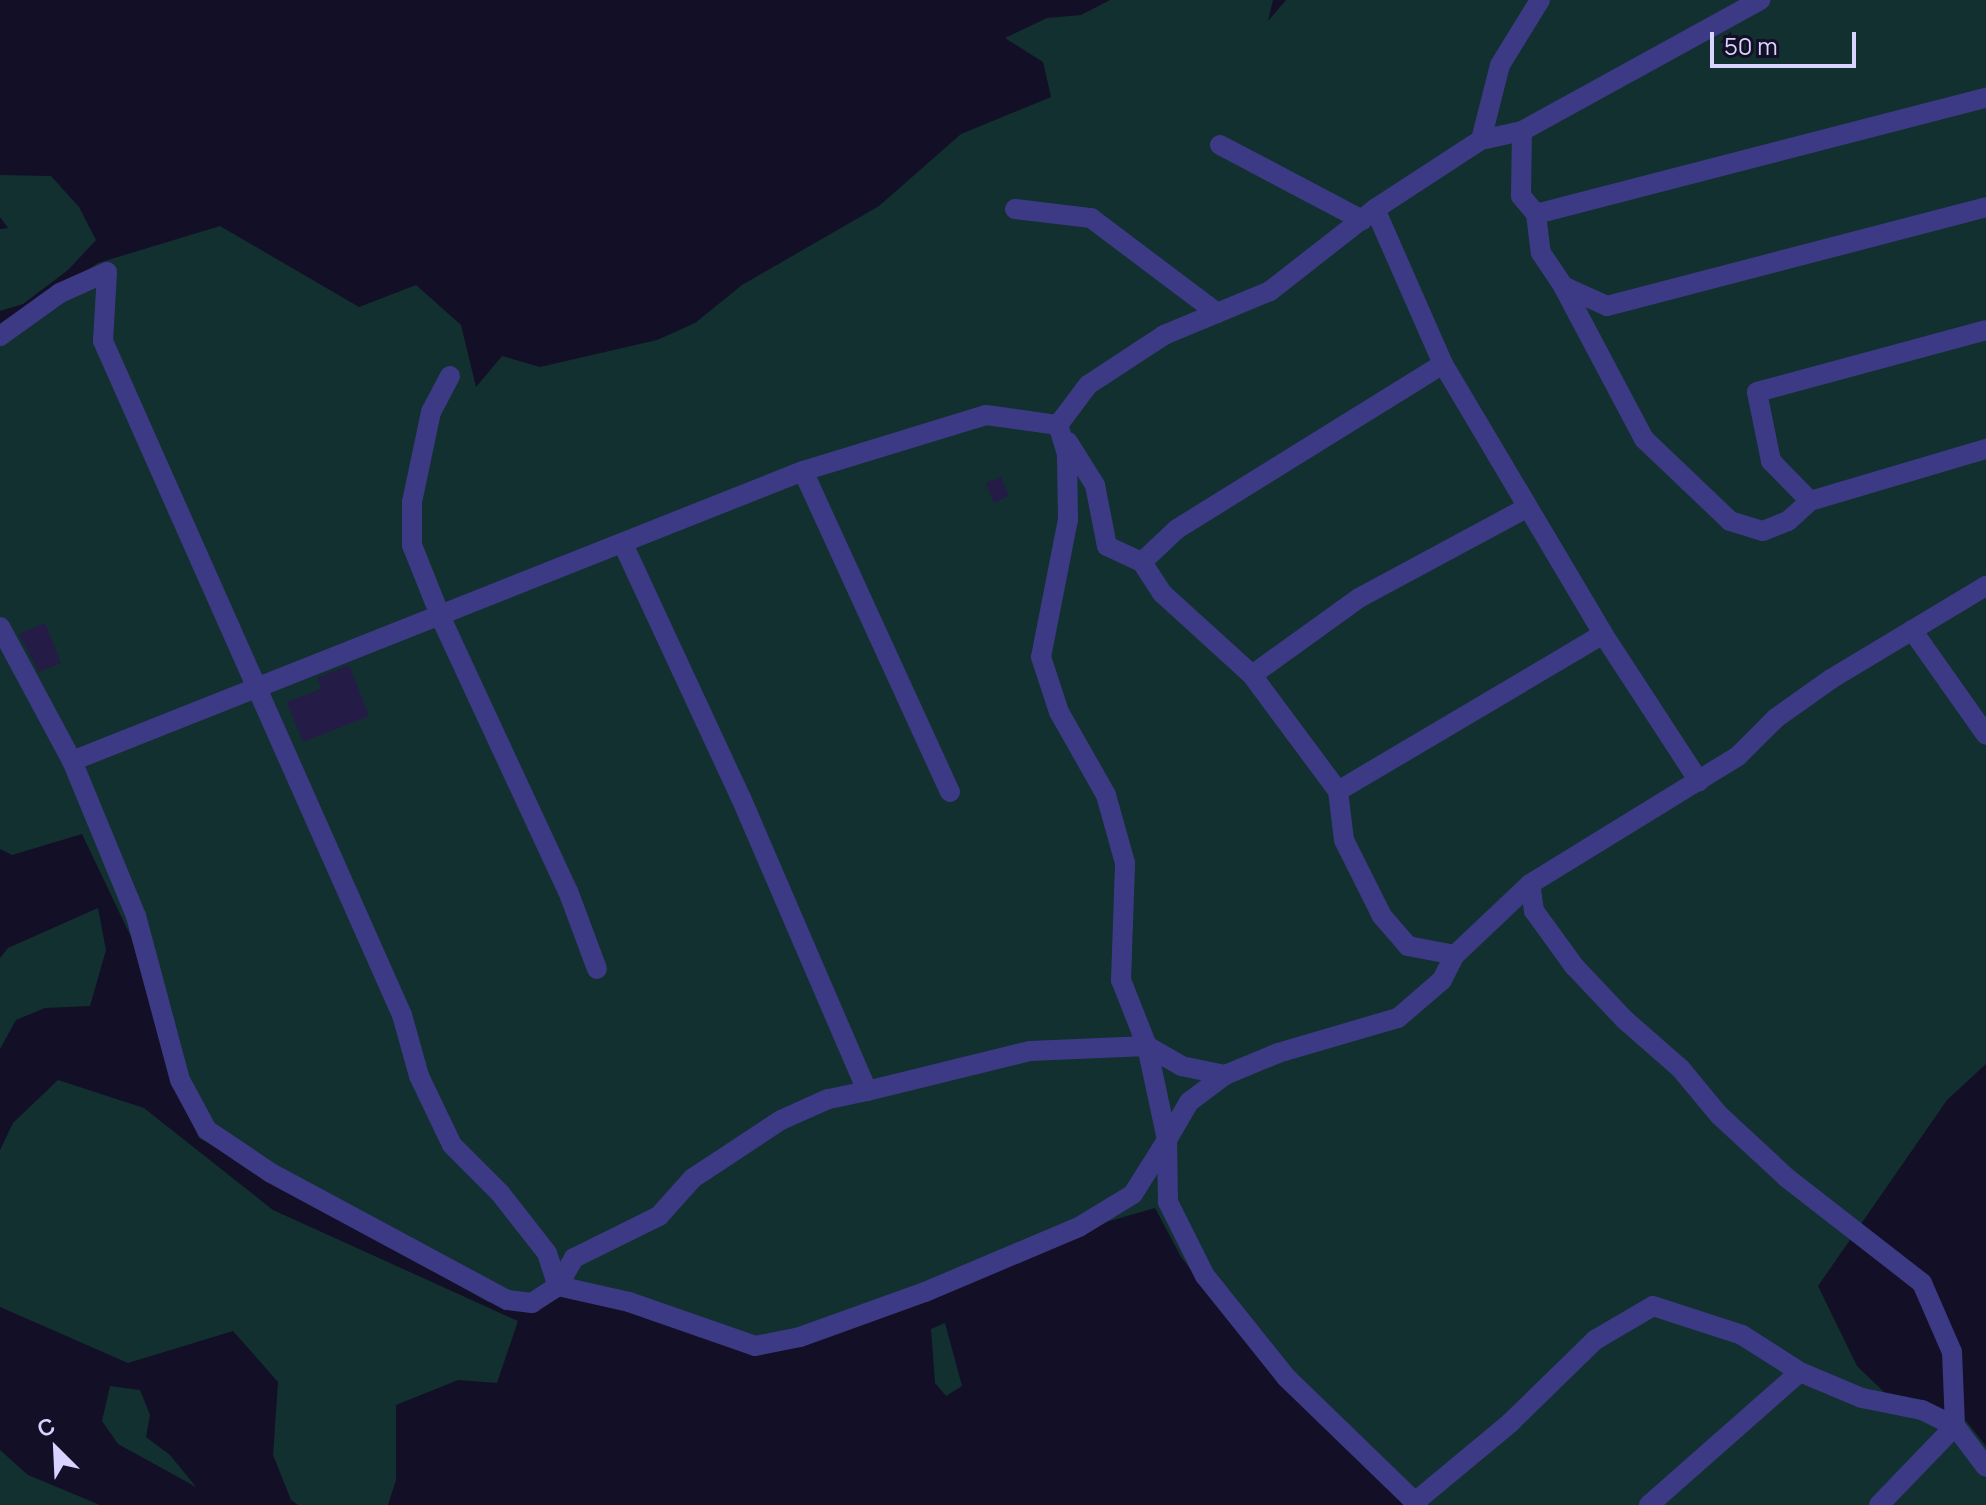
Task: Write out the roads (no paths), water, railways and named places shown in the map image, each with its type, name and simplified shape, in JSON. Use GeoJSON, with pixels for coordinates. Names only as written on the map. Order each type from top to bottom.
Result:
{"type":"FeatureCollection","features":[{"type":"Feature","properties":{"kind":"lane"},"geometry":{"type":"LineString","coordinates":[[1481,140],[1500,65],[1540,0]]}},
{"type":"Feature","properties":{"kind":"lane"},"geometry":{"type":"LineString","coordinates":[[1058,425],[1088,385],[1164,335],[1270,291],[1368,214],[1481,140],[1522,131],[1760,0]]}},
{"type":"Feature","properties":{"kind":"lane"},"geometry":{"type":"LineString","coordinates":[[1536,214],[1986,98]]}},
{"type":"Feature","properties":{"kind":"lane"},"geometry":{"type":"LineString","coordinates":[[1522,131],[1521,196],[1536,214],[1541,253],[1563,286],[1644,439],[1730,521],[1763,531],[1788,521],[1810,501],[1986,449]]}},
{"type":"Feature","properties":{"kind":"lane"},"geometry":{"type":"LineString","coordinates":[[1220,145],[1368,214],[1443,364],[1526,508],[1603,634],[1699,781]]}},
{"type":"Feature","properties":{"kind":"lane"},"geometry":{"type":"LineString","coordinates":[[1563,286],[1607,306],[1986,207]]}},
{"type":"Feature","properties":{"kind":"lane"},"geometry":{"type":"LineString","coordinates":[[1015,209],[1091,218],[1217,313]]}},
{"type":"Feature","properties":{"kind":"lane"},"geometry":{"type":"LineString","coordinates":[[0,336],[60,293],[107,272],[103,341],[402,1015],[419,1076],[452,1145],[500,1193],[547,1253],[558,1286]]}},
{"type":"Feature","properties":{"kind":"lane"},"geometry":{"type":"LineString","coordinates":[[1810,501],[1771,461],[1757,392],[1986,330]]}},
{"type":"Feature","properties":{"kind":"lane"},"geometry":{"type":"LineString","coordinates":[[1142,562],[1177,529],[1443,364]]}},
{"type":"Feature","properties":{"kind":"lane"},"geometry":{"type":"LineString","coordinates":[[450,376],[431,412],[412,502],[412,545],[441,618],[568,891],[597,969]]}},
{"type":"Feature","properties":{"kind":"lane"},"geometry":{"type":"LineString","coordinates":[[72,761],[256,687],[441,618],[803,471],[986,415],[1058,425]]}},
{"type":"Feature","properties":{"kind":"lane"},"geometry":{"type":"LineString","coordinates":[[1058,425],[1095,485],[1107,546],[1142,562],[1162,593],[1252,675],[1338,791],[1344,840],[1382,916],[1408,946],[1455,955]]}},
{"type":"Feature","properties":{"kind":"lane"},"geometry":{"type":"LineString","coordinates":[[1058,425],[1067,454],[1068,520],[1041,657],[1059,712],[1106,795],[1125,863],[1121,980],[1147,1046],[1167,1140],[1168,1202],[1205,1276],[1286,1377],[1416,1504],[1510,1423],[1595,1340],[1653,1306],[1742,1335],[1800,1372],[1862,1398],[1922,1410],[1955,1426],[1986,1467]]}},
{"type":"Feature","properties":{"kind":"lane"},"geometry":{"type":"LineString","coordinates":[[803,471],[950,792]]}},
{"type":"Feature","properties":{"kind":"lane"},"geometry":{"type":"LineString","coordinates":[[1252,675],[1359,598],[1526,508]]}},
{"type":"Feature","properties":{"kind":"lane"},"geometry":{"type":"LineString","coordinates":[[623,544],[741,798],[867,1091]]}},
{"type":"Feature","properties":{"kind":"lane"},"geometry":{"type":"LineString","coordinates":[[558,1286],[629,1302],[755,1346],[800,1337],[925,1292],[1079,1227],[1133,1194],[1189,1102],[1225,1075],[1278,1053],[1398,1018],[1442,980],[1455,955],[1530,884],[1738,756],[1776,718],[1986,586]]}},
{"type":"Feature","properties":{"kind":"lane"},"geometry":{"type":"LineString","coordinates":[[0,627],[72,761],[136,916],[180,1080],[207,1130],[271,1173],[507,1300],[532,1303],[558,1286],[574,1258],[659,1216],[693,1178],[781,1120],[828,1099],[1030,1051],[1147,1046],[1181,1066],[1225,1075]]}},
{"type":"Feature","properties":{"kind":"lane"},"geometry":{"type":"LineString","coordinates":[[1912,630],[1986,735]]}},
{"type":"Feature","properties":{"kind":"lane"},"geometry":{"type":"LineString","coordinates":[[1338,791],[1603,634]]}},
{"type":"Feature","properties":{"kind":"lane"},"geometry":{"type":"LineString","coordinates":[[1530,884],[1534,911],[1574,966],[1625,1020],[1681,1069],[1719,1115],[1786,1177],[1922,1283],[1952,1352],[1955,1426],[1879,1505]]}},
{"type":"Feature","properties":{"kind":"lane"},"geometry":{"type":"LineString","coordinates":[[1649,1505],[1800,1372]]}}]}
